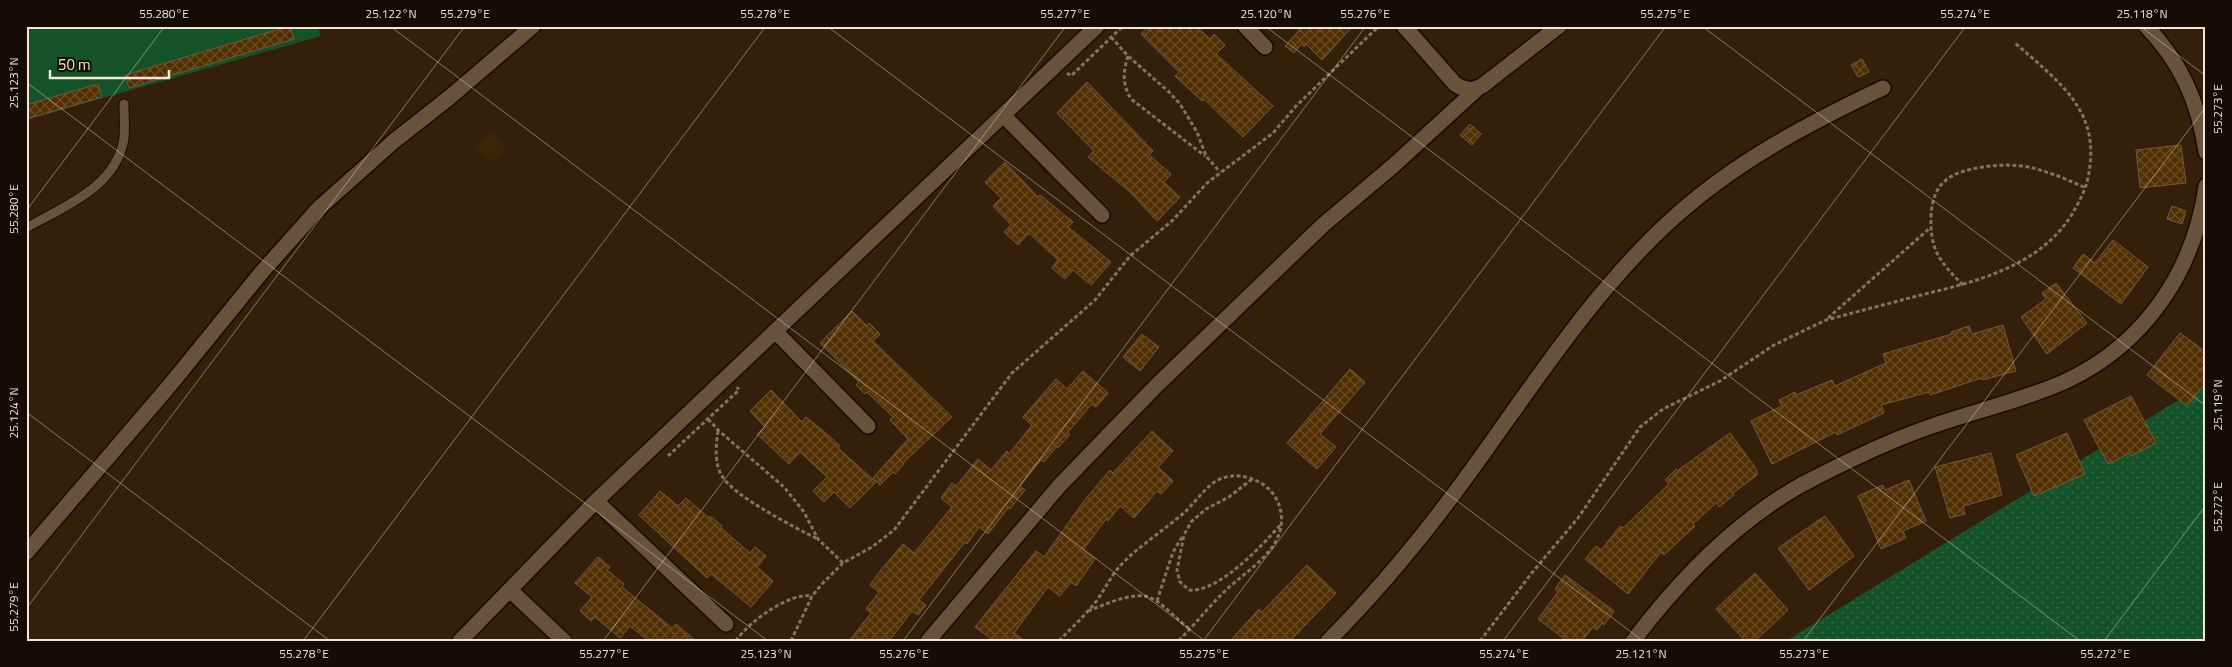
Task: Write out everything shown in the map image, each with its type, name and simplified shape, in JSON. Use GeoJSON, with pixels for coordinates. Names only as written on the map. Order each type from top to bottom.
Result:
{"type":"FeatureCollection","features":[{"type":"Feature","properties":{"kind":"street"},"geometry":{"type":"LineString","coordinates":[[26,553],[170,385],[261,273],[320,208],[387,146],[450,97],[533,26]]}},
{"type":"Feature","properties":{"kind":"street"},"geometry":{"type":"LineString","coordinates":[[460,641],[596,501],[1097,26]]}},
{"type":"Feature","properties":{"kind":"street"},"geometry":{"type":"LineString","coordinates":[[1245,26],[1265,47]]}},
{"type":"Feature","properties":{"kind":"street"},"geometry":{"type":"LineString","coordinates":[[1404,26],[1456,84],[1466,89],[1477,89]]}},
{"type":"Feature","properties":{"kind":"street"},"geometry":{"type":"LineString","coordinates":[[928,641],[1060,485],[1157,385],[1323,225],[1394,165],[1477,89],[1559,26]]}},
{"type":"Feature","properties":{"kind":"street"},"geometry":{"type":"LineString","coordinates":[[2146,26],[2167,50],[2182,73],[2194,99],[2202,126],[2206,152]]}},
{"type":"Feature","properties":{"kind":"street"},"geometry":{"type":"LineString","coordinates":[[1328,641],[1448,502],[1545,366],[1592,305],[1670,221],[1742,165],[1784,138],[1839,108],[1883,88]]}},
{"type":"Feature","properties":{"kind":"street"},"geometry":{"type":"LineString","coordinates":[[1003,115],[1102,214]]}},
{"type":"Feature","properties":{"kind":"street"},"geometry":{"type":"LineString","coordinates":[[1632,641],[1678,586],[1706,557],[1752,519],[1801,486],[1903,437],[1940,423],[2002,405],[2066,380],[2095,365],[2120,346],[2144,323],[2181,271],[2194,242],[2206,186]]}},
{"type":"Feature","properties":{"kind":"street"},"geometry":{"type":"LineString","coordinates":[[775,330],[868,426]]}},
{"type":"Feature","properties":{"kind":"street"},"geometry":{"type":"LineString","coordinates":[[596,501],[726,624]]}},
{"type":"Feature","properties":{"kind":"street"},"geometry":{"type":"LineString","coordinates":[[510,590],[564,641]]}},
{"type":"Feature","properties":{"kind":"lane"},"geometry":{"type":"LineString","coordinates":[[26,228],[93,189],[108,173],[118,156],[124,138],[124,104]]}},
{"type":"Feature","properties":{"kind":"path"},"geometry":{"type":"LineString","coordinates":[[791,641],[812,596],[843,563],[872,547],[894,530],[1012,373],[1095,300],[1130,256],[1173,220],[1220,172],[1273,133],[1296,106],[1378,26]]}},
{"type":"Feature","properties":{"kind":"path"},"geometry":{"type":"LineString","coordinates":[[1112,37],[1128,56],[1180,104],[1197,132],[1206,156]]}},
{"type":"Feature","properties":{"kind":"path"},"geometry":{"type":"LineString","coordinates":[[1480,641],[1525,582],[1578,518],[1640,427],[1664,409],[1720,381],[1774,345],[1826,320],[1963,284],[1996,273],[2035,253],[2066,223],[2086,188],[2091,167],[2088,128],[2082,110],[2066,90],[2014,42]]}},
{"type":"Feature","properties":{"kind":"path"},"geometry":{"type":"LineString","coordinates":[[1128,56],[1123,77],[1131,99],[1206,156],[1220,172]]}},
{"type":"Feature","properties":{"kind":"path"},"geometry":{"type":"LineString","coordinates":[[1963,284],[1938,258],[1934,249],[1930,228],[1931,208],[1938,188],[1944,180],[1962,170],[1996,165],[2028,167],[2086,188]]}},
{"type":"Feature","properties":{"kind":"path"},"geometry":{"type":"LineString","coordinates":[[1826,320],[1930,228]]}},
{"type":"Feature","properties":{"kind":"path"},"geometry":{"type":"LineString","coordinates":[[708,419],[718,430],[784,487],[804,512],[818,540]]}},
{"type":"Feature","properties":{"kind":"path"},"geometry":{"type":"LineString","coordinates":[[718,430],[718,468],[726,482],[783,521],[818,540],[843,563]]}},
{"type":"Feature","properties":{"kind":"path"},"geometry":{"type":"LineString","coordinates":[[1060,641],[1088,611],[1120,566],[1187,510],[1216,481],[1228,476],[1240,475],[1252,478],[1264,484],[1279,504],[1282,524],[1278,540],[1269,552],[1226,590],[1178,641]]}},
{"type":"Feature","properties":{"kind":"path"},"geometry":{"type":"LineString","coordinates":[[1157,601],[1173,552],[1192,522],[1199,514],[1228,497],[1252,478]]}},
{"type":"Feature","properties":{"kind":"path"},"geometry":{"type":"LineString","coordinates":[[1184,536],[1178,576],[1184,587],[1196,590],[1202,589],[1237,568],[1260,548],[1282,524]]}},
{"type":"Feature","properties":{"kind":"path"},"geometry":{"type":"LineString","coordinates":[[1088,611],[1138,595],[1145,596],[1157,601],[1190,629]]}},
{"type":"Feature","properties":{"kind":"path"},"geometry":{"type":"LineString","coordinates":[[736,641],[751,624],[772,610],[798,596],[812,596]]}},
{"type":"Feature","properties":{"kind":"shaded area"},"geometry":{"type":"Polygon","coordinates":[[[491,132],[506,148],[491,162],[476,146],[491,132]]]}},
{"type":"Feature","properties":{"kind":"green space"},"geometry":{"type":"Polygon","coordinates":[[[26,26],[317,26],[321,36],[26,120],[26,26]]]}},
{"type":"Feature","properties":{"kind":"green space"},"geometry":{"type":"Polygon","coordinates":[[[2206,383],[2206,641],[1786,641],[2206,383]]]}},
{"type":"Feature","properties":{"kind":"building"},"geometry":{"type":"Polygon","coordinates":[[[290,26],[294,39],[129,88],[125,75],[290,26]]]}},
{"type":"Feature","properties":{"kind":"building"},"geometry":{"type":"Polygon","coordinates":[[[1149,26],[1196,26],[1210,39],[1214,34],[1225,45],[1216,54],[1273,106],[1243,137],[1204,99],[1202,101],[1175,76],[1179,72],[1141,34],[1149,26]]]}},
{"type":"Feature","properties":{"kind":"building"},"geometry":{"type":"Polygon","coordinates":[[[1303,26],[1353,26],[1322,60],[1306,44],[1304,47],[1301,44],[1294,53],[1285,46],[1303,26]]]}},
{"type":"Feature","properties":{"kind":"building"},"geometry":{"type":"Polygon","coordinates":[[[1862,59],[1869,72],[1858,77],[1851,65],[1862,59]]]}},
{"type":"Feature","properties":{"kind":"building"},"geometry":{"type":"Polygon","coordinates":[[[1087,82],[1153,151],[1149,155],[1171,174],[1164,182],[1180,197],[1157,221],[1130,192],[1088,157],[1094,151],[1057,113],[1087,82]]]}},
{"type":"Feature","properties":{"kind":"building"},"geometry":{"type":"Polygon","coordinates":[[[98,84],[102,97],[26,119],[26,105],[98,84]]]}},
{"type":"Feature","properties":{"kind":"building"},"geometry":{"type":"Polygon","coordinates":[[[1470,124],[1481,134],[1472,145],[1460,135],[1470,124]]]}},
{"type":"Feature","properties":{"kind":"building"},"geometry":{"type":"Polygon","coordinates":[[[2181,145],[2186,183],[2140,188],[2136,150],[2181,145]]]}},
{"type":"Feature","properties":{"kind":"building"},"geometry":{"type":"Polygon","coordinates":[[[1005,162],[1038,197],[1040,195],[1073,222],[1068,227],[1111,262],[1091,285],[1073,270],[1065,279],[1052,268],[1058,260],[1029,233],[1018,245],[1004,232],[1011,225],[993,206],[1001,198],[985,182],[1005,162]]]}},
{"type":"Feature","properties":{"kind":"building"},"geometry":{"type":"Polygon","coordinates":[[[2172,206],[2186,211],[2182,224],[2167,219],[2172,206]]]}},
{"type":"Feature","properties":{"kind":"building"},"geometry":{"type":"Polygon","coordinates":[[[2113,240],[2148,267],[2121,304],[2073,268],[2083,254],[2095,263],[2113,240]]]}},
{"type":"Feature","properties":{"kind":"building"},"geometry":{"type":"Polygon","coordinates":[[[2056,283],[2087,323],[2047,354],[2021,317],[2046,299],[2042,293],[2056,283]]]}},
{"type":"Feature","properties":{"kind":"building"},"geometry":{"type":"Polygon","coordinates":[[[852,311],[867,326],[869,323],[880,334],[873,341],[952,417],[903,463],[895,474],[893,472],[880,485],[873,478],[908,439],[890,420],[893,417],[867,392],[865,394],[856,385],[859,382],[820,343],[852,311]]]}},
{"type":"Feature","properties":{"kind":"building"},"geometry":{"type":"Polygon","coordinates":[[[2003,325],[2016,371],[1982,380],[1981,378],[1930,395],[1929,392],[1881,405],[1884,413],[1837,435],[1836,432],[1772,464],[1751,421],[1782,406],[1779,400],[1795,392],[1796,395],[1832,380],[1835,386],[1886,363],[1883,354],[1952,334],[1951,332],[1969,326],[1972,334],[2003,325]]]}},
{"type":"Feature","properties":{"kind":"building"},"geometry":{"type":"Polygon","coordinates":[[[2180,333],[2206,352],[2206,382],[2187,406],[2147,375],[2180,333]]]}},
{"type":"Feature","properties":{"kind":"building"},"geometry":{"type":"Polygon","coordinates":[[[1142,334],[1159,347],[1140,371],[1123,357],[1142,334]]]}},
{"type":"Feature","properties":{"kind":"building"},"geometry":{"type":"Polygon","coordinates":[[[1350,369],[1365,382],[1320,434],[1336,447],[1317,469],[1287,443],[1350,369]]]}},
{"type":"Feature","properties":{"kind":"building"},"geometry":{"type":"Polygon","coordinates":[[[1083,371],[1108,393],[1096,407],[1092,404],[1068,432],[1070,434],[1044,462],[1041,460],[1020,486],[1025,490],[1010,509],[1009,507],[988,534],[979,527],[967,544],[965,542],[919,600],[926,605],[918,615],[912,611],[889,641],[849,641],[871,613],[866,609],[879,592],[870,585],[880,571],[903,544],[914,553],[952,507],[941,498],[952,483],[956,486],[978,459],[991,470],[1007,451],[1009,454],[1032,425],[1023,417],[1056,379],[1067,389],[1083,371]]]}},
{"type":"Feature","properties":{"kind":"building"},"geometry":{"type":"Polygon","coordinates":[[[771,390],[802,422],[806,417],[827,434],[840,446],[838,448],[876,482],[850,508],[834,492],[824,502],[813,491],[827,477],[800,452],[789,464],[757,434],[765,427],[750,411],[771,390]]]}},
{"type":"Feature","properties":{"kind":"building"},"geometry":{"type":"Polygon","coordinates":[[[2131,396],[2156,443],[2131,456],[2130,453],[2108,464],[2084,420],[2131,396]]]}},
{"type":"Feature","properties":{"kind":"building"},"geometry":{"type":"Polygon","coordinates":[[[1152,431],[1173,451],[1158,467],[1173,481],[1161,494],[1157,491],[1134,518],[1120,506],[1108,521],[1106,519],[1083,550],[1095,559],[1076,586],[1071,582],[1060,596],[1048,587],[1014,633],[1025,641],[994,641],[975,627],[1036,551],[1044,557],[1084,501],[1110,470],[1113,473],[1152,431]]]}},
{"type":"Feature","properties":{"kind":"building"},"geometry":{"type":"Polygon","coordinates":[[[1730,433],[1757,470],[1757,475],[1733,493],[1734,495],[1719,507],[1716,503],[1664,555],[1661,552],[1628,594],[1585,559],[1596,546],[1601,550],[1620,526],[1623,528],[1669,484],[1665,480],[1676,469],[1677,471],[1730,433]]]}},
{"type":"Feature","properties":{"kind":"building"},"geometry":{"type":"Polygon","coordinates":[[[2067,433],[2085,474],[2034,496],[2016,455],[2067,433]]]}},
{"type":"Feature","properties":{"kind":"building"},"geometry":{"type":"Polygon","coordinates":[[[1991,453],[2002,495],[1963,506],[1965,514],[1950,518],[1935,467],[1991,453]]]}},
{"type":"Feature","properties":{"kind":"building"},"geometry":{"type":"Polygon","coordinates":[[[1909,480],[1926,521],[1903,531],[1906,538],[1881,549],[1858,496],[1883,485],[1885,490],[1909,480]]]}},
{"type":"Feature","properties":{"kind":"building"},"geometry":{"type":"Polygon","coordinates":[[[660,491],[678,506],[686,498],[709,518],[710,516],[722,526],[721,528],[750,553],[755,547],[766,556],[757,567],[773,581],[751,607],[711,574],[707,578],[639,515],[660,491]]]}},
{"type":"Feature","properties":{"kind":"building"},"geometry":{"type":"Polygon","coordinates":[[[1825,516],[1854,556],[1809,590],[1778,548],[1825,516]]]}},
{"type":"Feature","properties":{"kind":"building"},"geometry":{"type":"Polygon","coordinates":[[[598,557],[610,567],[607,570],[624,584],[622,587],[672,628],[676,624],[696,641],[649,641],[630,626],[620,638],[595,617],[591,621],[580,611],[592,597],[575,583],[598,557]]]}},
{"type":"Feature","properties":{"kind":"building"},"geometry":{"type":"Polygon","coordinates":[[[1307,565],[1336,593],[1290,641],[1230,641],[1259,609],[1262,612],[1307,565]]]}},
{"type":"Feature","properties":{"kind":"building"},"geometry":{"type":"Polygon","coordinates":[[[1755,573],[1788,610],[1755,641],[1745,641],[1716,609],[1755,573]]]}},
{"type":"Feature","properties":{"kind":"building"},"geometry":{"type":"Polygon","coordinates":[[[1565,575],[1614,611],[1604,625],[1602,623],[1597,630],[1593,627],[1582,641],[1567,641],[1538,619],[1558,592],[1555,589],[1565,575]]]}}]}
